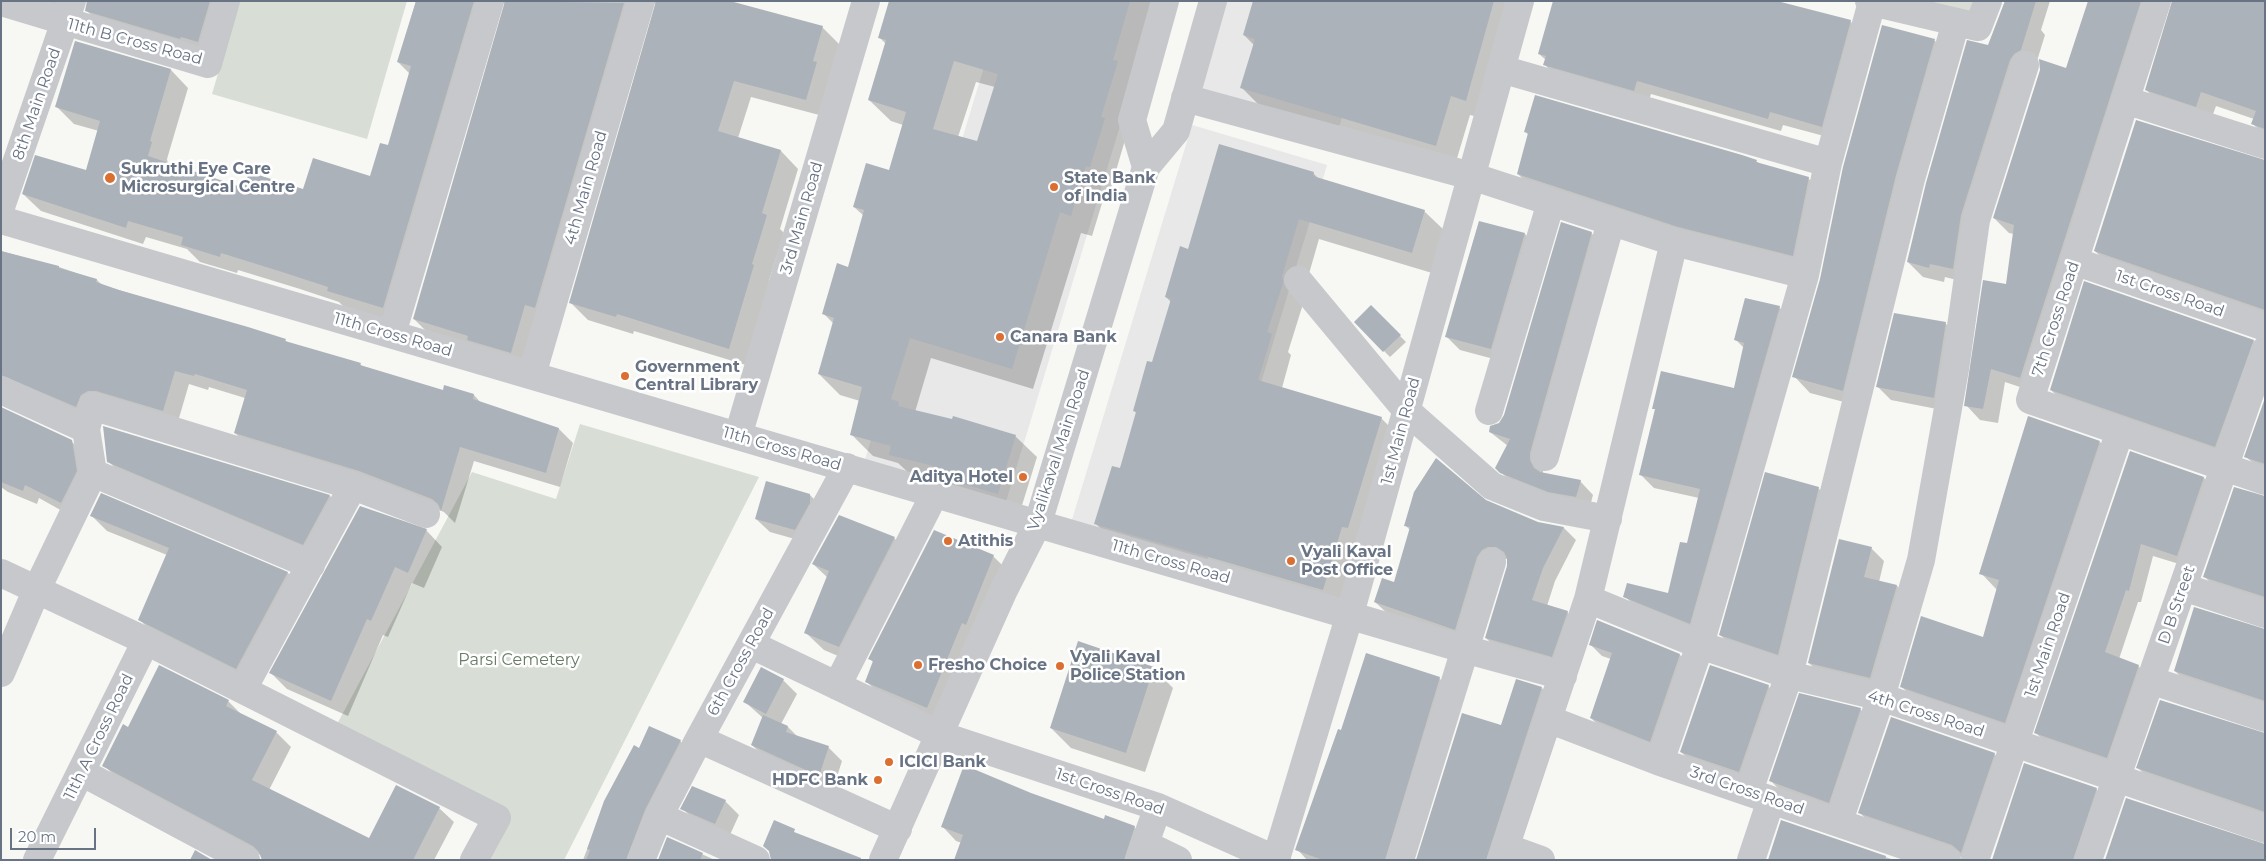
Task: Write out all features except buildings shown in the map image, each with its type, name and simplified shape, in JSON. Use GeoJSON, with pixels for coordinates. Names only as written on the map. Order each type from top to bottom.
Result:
{"type":"FeatureCollection","features":[{"type":"Feature","properties":{"kind":"street","name":"11th B Cross Road"},"geometry":{"type":"LineString","coordinates":[[1,2],[68,12],[208,64],[226,1]]}},
{"type":"Feature","properties":{"kind":"street"},"geometry":{"type":"LineString","coordinates":[[392,334],[490,1]]}},
{"type":"Feature","properties":{"kind":"street","name":"4th Main Road"},"geometry":{"type":"LineString","coordinates":[[532,375],[641,1]]}},
{"type":"Feature","properties":{"kind":"street","name":"3rd Main Road"},"geometry":{"type":"LineString","coordinates":[[738,436],[866,1]]}},
{"type":"Feature","properties":{"kind":"street"},"geometry":{"type":"LineString","coordinates":[[1146,167],[1132,120],[1165,1]]}},
{"type":"Feature","properties":{"kind":"street","name":"Vyalikaval Main Road"},"geometry":{"type":"LineString","coordinates":[[883,860],[1003,592],[1038,523],[1146,167],[1176,131],[1213,1]]}},
{"type":"Feature","properties":{"kind":"street","name":"1st Main Road"},"geometry":{"type":"LineString","coordinates":[[1276,860],[1350,614],[1520,1]]}},
{"type":"Feature","properties":{"kind":"street"},"geometry":{"type":"LineString","coordinates":[[1660,762],[1700,645],[1805,275],[1828,163],[1871,2],[1978,28],[1988,1]]}},
{"type":"Feature","properties":{"kind":"street","name":"7th Cross Road"},"geometry":{"type":"LineString","coordinates":[[2157,1],[2030,400],[2265,481]]}},
{"type":"Feature","properties":{"kind":"street","name":"8th Main Road"},"geometry":{"type":"LineString","coordinates":[[1,207],[68,12]]}},
{"type":"Feature","properties":{"kind":"street"},"geometry":{"type":"LineString","coordinates":[[1751,860],[1760,796],[1789,675],[1911,179],[1956,22]]}},
{"type":"Feature","properties":{"kind":"street"},"geometry":{"type":"LineString","coordinates":[[1839,821],[1881,698],[1920,560],[1955,369],[1976,220],[2025,65]]}},
{"type":"Feature","properties":{"kind":"street"},"geometry":{"type":"LineString","coordinates":[[1501,69],[1828,163]]}},
{"type":"Feature","properties":{"kind":"street"},"geometry":{"type":"LineString","coordinates":[[1185,98],[1471,176],[1674,242],[1805,275]]}},
{"type":"Feature","properties":{"kind":"street"},"geometry":{"type":"LineString","coordinates":[[2125,100],[2265,145]]}},
{"type":"Feature","properties":{"kind":"street"},"geometry":{"type":"LineString","coordinates":[[1489,411],[1552,202]]}},
{"type":"Feature","properties":{"kind":"street","name":"11th Cross Road"},"geometry":{"type":"LineString","coordinates":[[1,220],[1350,614],[1464,649],[1563,676]]}},
{"type":"Feature","properties":{"kind":"street"},"geometry":{"type":"LineString","coordinates":[[1545,457],[1611,222]]}},
{"type":"Feature","properties":{"kind":"street"},"geometry":{"type":"LineString","coordinates":[[1541,860],[1503,854],[1588,599],[1674,242]]}},
{"type":"Feature","properties":{"kind":"street","name":"1st Cross Road"},"geometry":{"type":"LineString","coordinates":[[2074,261],[2265,327]]}},
{"type":"Feature","properties":{"kind":"street"},"geometry":{"type":"LineString","coordinates":[[1298,280],[1407,410],[1492,486],[1544,507],[1608,519]]}},
{"type":"Feature","properties":{"kind":"street","name":"D B Street"},"geometry":{"type":"LineString","coordinates":[[2088,860],[2265,350]]}},
{"type":"Feature","properties":{"kind":"street"},"geometry":{"type":"LineString","coordinates":[[1,390],[86,429]]}},
{"type":"Feature","properties":{"kind":"street"},"geometry":{"type":"LineString","coordinates":[[1,673],[36,589],[93,472],[86,429],[92,406],[353,486],[426,514]]}},
{"type":"Feature","properties":{"kind":"street","name":"1st Main Road"},"geometry":{"type":"LineString","coordinates":[[1975,860],[2120,431]]}},
{"type":"Feature","properties":{"kind":"street","name":"6th Cross Road"},"geometry":{"type":"LineString","coordinates":[[641,860],[659,816],[699,739],[752,645],[847,467]]}},
{"type":"Feature","properties":{"kind":"street"},"geometry":{"type":"LineString","coordinates":[[93,472],[311,565]]}},
{"type":"Feature","properties":{"kind":"street"},"geometry":{"type":"LineString","coordinates":[[242,689],[353,486]]}},
{"type":"Feature","properties":{"kind":"street"},"geometry":{"type":"LineString","coordinates":[[837,686],[935,493]]}},
{"type":"Feature","properties":{"kind":"street"},"geometry":{"type":"LineString","coordinates":[[1400,860],[1492,562]]}},
{"type":"Feature","properties":{"kind":"street"},"geometry":{"type":"LineString","coordinates":[[1,573],[146,641],[497,818],[474,860]]}},
{"type":"Feature","properties":{"kind":"street"},"geometry":{"type":"LineString","coordinates":[[2184,587],[2265,614]]}},
{"type":"Feature","properties":{"kind":"street","name":"4th Cross Road"},"geometry":{"type":"LineString","coordinates":[[1588,599],[1700,645],[1789,675],[1881,698],[2265,828]]}},
{"type":"Feature","properties":{"kind":"street","name":"11th A Cross Road"},"geometry":{"type":"LineString","coordinates":[[37,860],[146,641]]}},
{"type":"Feature","properties":{"kind":"street","name":"1st Cross Road"},"geometry":{"type":"LineString","coordinates":[[752,645],[940,735],[1158,807],[1276,860]]}},
{"type":"Feature","properties":{"kind":"street"},"geometry":{"type":"LineString","coordinates":[[2150,680],[2265,718]]}},
{"type":"Feature","properties":{"kind":"street","name":"3rd Cross Road"},"geometry":{"type":"LineString","coordinates":[[1548,719],[1660,762],[1839,821],[1948,860]]}},
{"type":"Feature","properties":{"kind":"street"},"geometry":{"type":"LineString","coordinates":[[699,739],[898,829]]}},
{"type":"Feature","properties":{"kind":"street"},"geometry":{"type":"LineString","coordinates":[[81,772],[246,860]]}},
{"type":"Feature","properties":{"kind":"street"},"geometry":{"type":"LineString","coordinates":[[1158,807],[1142,852],[1178,860]]}},
{"type":"Feature","properties":{"kind":"street"},"geometry":{"type":"LineString","coordinates":[[659,816],[756,860]]}},
{"type":"Feature","properties":{"kind":"shaded area"},"geometry":{"type":"Polygon","coordinates":[[[1004,1],[1158,1],[1005,505],[864,463],[1004,1]]]}},
{"type":"Feature","properties":{"kind":"shaded area"},"geometry":{"type":"Polygon","coordinates":[[[1226,1],[1377,1],[1337,134],[1198,92],[1226,1]]]}},
{"type":"Feature","properties":{"kind":"shaded area"},"geometry":{"type":"Polygon","coordinates":[[[1192,125],[1327,165],[1206,564],[1071,523],[1192,125]]]}},
{"type":"Feature","properties":{"kind":"green space"},"geometry":{"type":"Polygon","coordinates":[[[239,1],[407,1],[367,139],[212,94],[239,1]]]}},
{"type":"Feature","properties":{"kind":"green space"},"geometry":{"type":"Polygon","coordinates":[[[1912,1],[1978,1],[1972,18],[1912,1]]]}},
{"type":"Feature","properties":{"kind":"green space","name":"Parsi Cemetery"},"geometry":{"type":"Polygon","coordinates":[[[580,424],[759,477],[564,860],[485,860],[507,816],[336,726],[472,472],[556,499],[580,424]]]}},
{"type":"Feature","properties":{"kind":"place","name":"Sukruthi Eye Care Microsurgical Centre"},"geometry":{"type":"Point","coordinates":[110,178]}},
{"type":"Feature","properties":{"kind":"place","name":"State Bank of India"},"geometry":{"type":"Point","coordinates":[1054,187]}},
{"type":"Feature","properties":{"kind":"place","name":"Canara Bank"},"geometry":{"type":"Point","coordinates":[1000,337]}},
{"type":"Feature","properties":{"kind":"place","name":"Government Central Library"},"geometry":{"type":"Point","coordinates":[625,376]}},
{"type":"Feature","properties":{"kind":"place","name":"Aditya Hotel"},"geometry":{"type":"Point","coordinates":[1023,477]}},
{"type":"Feature","properties":{"kind":"place","name":"Atithis"},"geometry":{"type":"Point","coordinates":[948,541]}},
{"type":"Feature","properties":{"kind":"place","name":"Vyali Kaval Post Office"},"geometry":{"type":"Point","coordinates":[1291,561]}},
{"type":"Feature","properties":{"kind":"place","name":"Fresho Choice"},"geometry":{"type":"Point","coordinates":[918,665]}},
{"type":"Feature","properties":{"kind":"place","name":"Vyali Kaval Police Station"},"geometry":{"type":"Point","coordinates":[1060,666]}},
{"type":"Feature","properties":{"kind":"place","name":"ICICI Bank"},"geometry":{"type":"Point","coordinates":[889,762]}},
{"type":"Feature","properties":{"kind":"place","name":"HDFC Bank"},"geometry":{"type":"Point","coordinates":[878,780]}}]}
